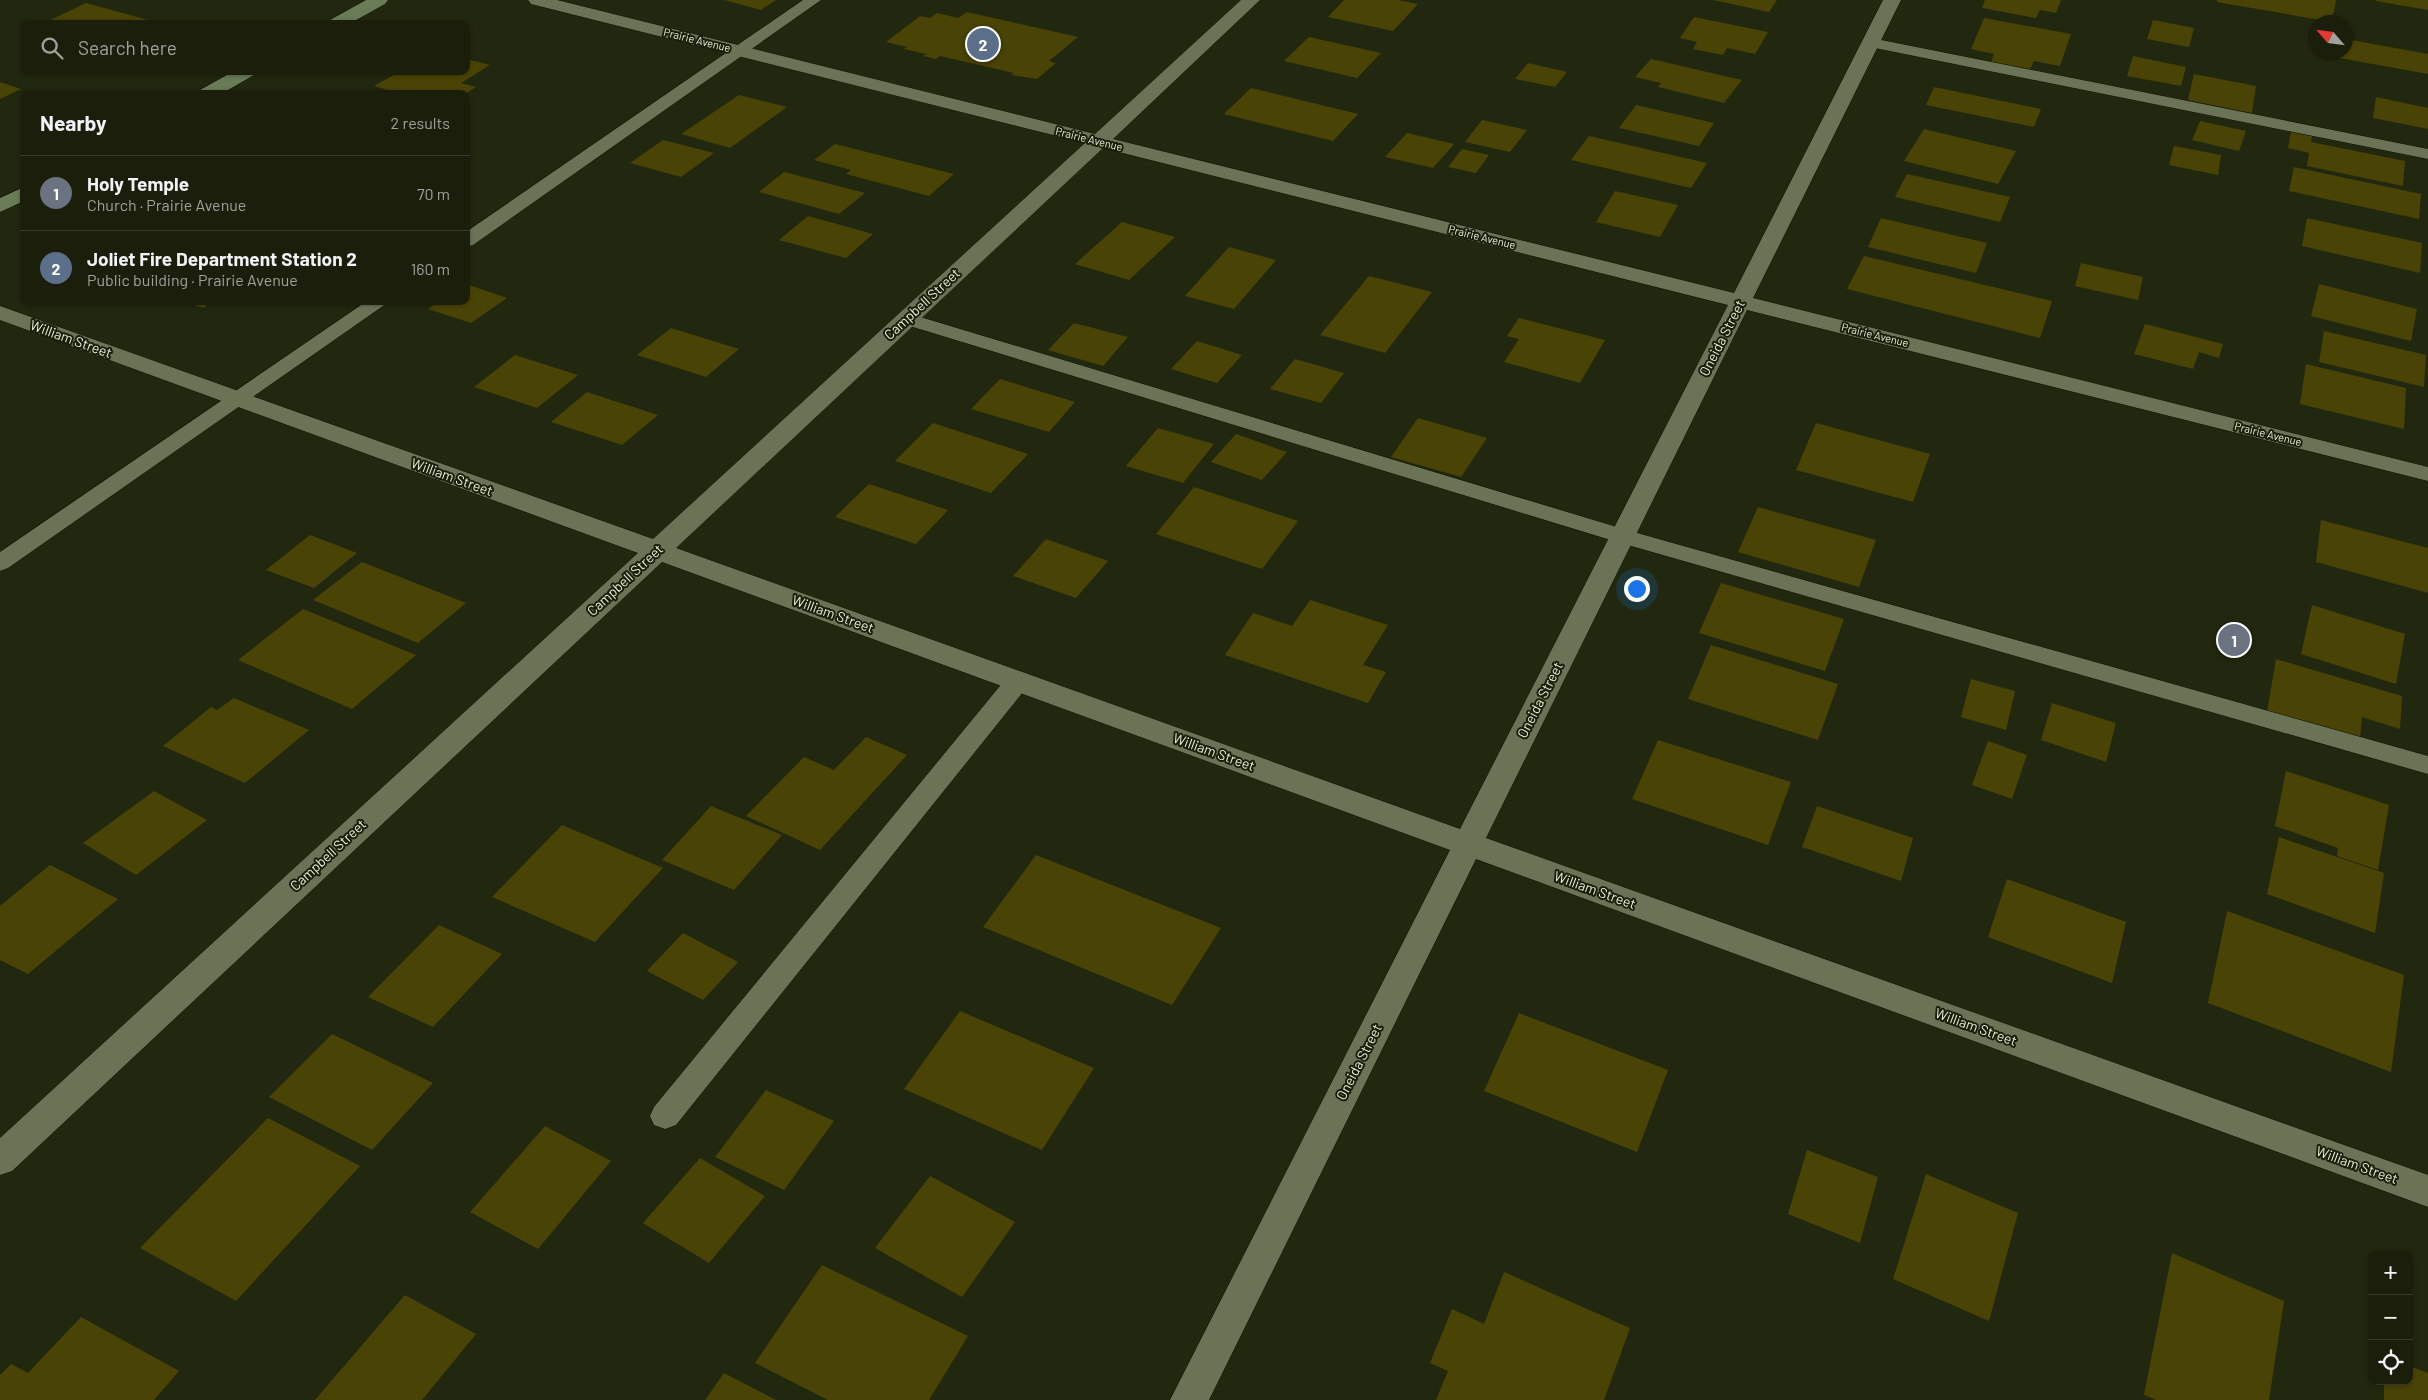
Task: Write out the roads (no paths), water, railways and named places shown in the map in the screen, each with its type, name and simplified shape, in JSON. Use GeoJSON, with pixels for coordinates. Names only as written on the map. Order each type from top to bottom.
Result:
{"type":"FeatureCollection","features":[{"type":"Feature","properties":{"kind":"street"},"geometry":{"type":"LineString","coordinates":[[343,20],[380,0]]}},
{"type":"Feature","properties":{"kind":"street","name":"Prairie Avenue"},"geometry":{"type":"LineString","coordinates":[[537,0],[2428,474]]}},
{"type":"Feature","properties":{"kind":"street","name":"Campbell Street"},"geometry":{"type":"LineString","coordinates":[[0,1160],[1251,0]]}},
{"type":"Feature","properties":{"kind":"street","name":"Oneida Street"},"geometry":{"type":"LineString","coordinates":[[1189,1400],[1892,0]]}},
{"type":"Feature","properties":{"kind":"street"},"geometry":{"type":"LineString","coordinates":[[214,90],[241,75]]}},
{"type":"Feature","properties":{"kind":"street"},"geometry":{"type":"LineString","coordinates":[[0,206],[20,195]]}},
{"type":"Feature","properties":{"kind":"street","name":"William Street"},"geometry":{"type":"LineString","coordinates":[[0,313],[2428,1191]]}},
{"type":"Feature","properties":{"kind":"lane"},"geometry":{"type":"LineString","coordinates":[[470,238],[813,0]]}},
{"type":"Feature","properties":{"kind":"lane"},"geometry":{"type":"LineString","coordinates":[[1871,43],[2428,154]]}},
{"type":"Feature","properties":{"kind":"lane"},"geometry":{"type":"LineString","coordinates":[[0,563],[374,305]]}},
{"type":"Feature","properties":{"kind":"lane"},"geometry":{"type":"LineString","coordinates":[[907,319],[1622,536],[2428,765]]}},
{"type":"Feature","properties":{"kind":"lane"},"geometry":{"type":"LineString","coordinates":[[665,1116],[1018,681]]}},
{"type":"Feature","properties":{"kind":"place","name":"Joliet Fire Department Station 2"},"geometry":{"type":"Point","coordinates":[983,44]}},
{"type":"Feature","properties":{"kind":"place","name":"Holy Temple"},"geometry":{"type":"Point","coordinates":[2234,640]}}]}
